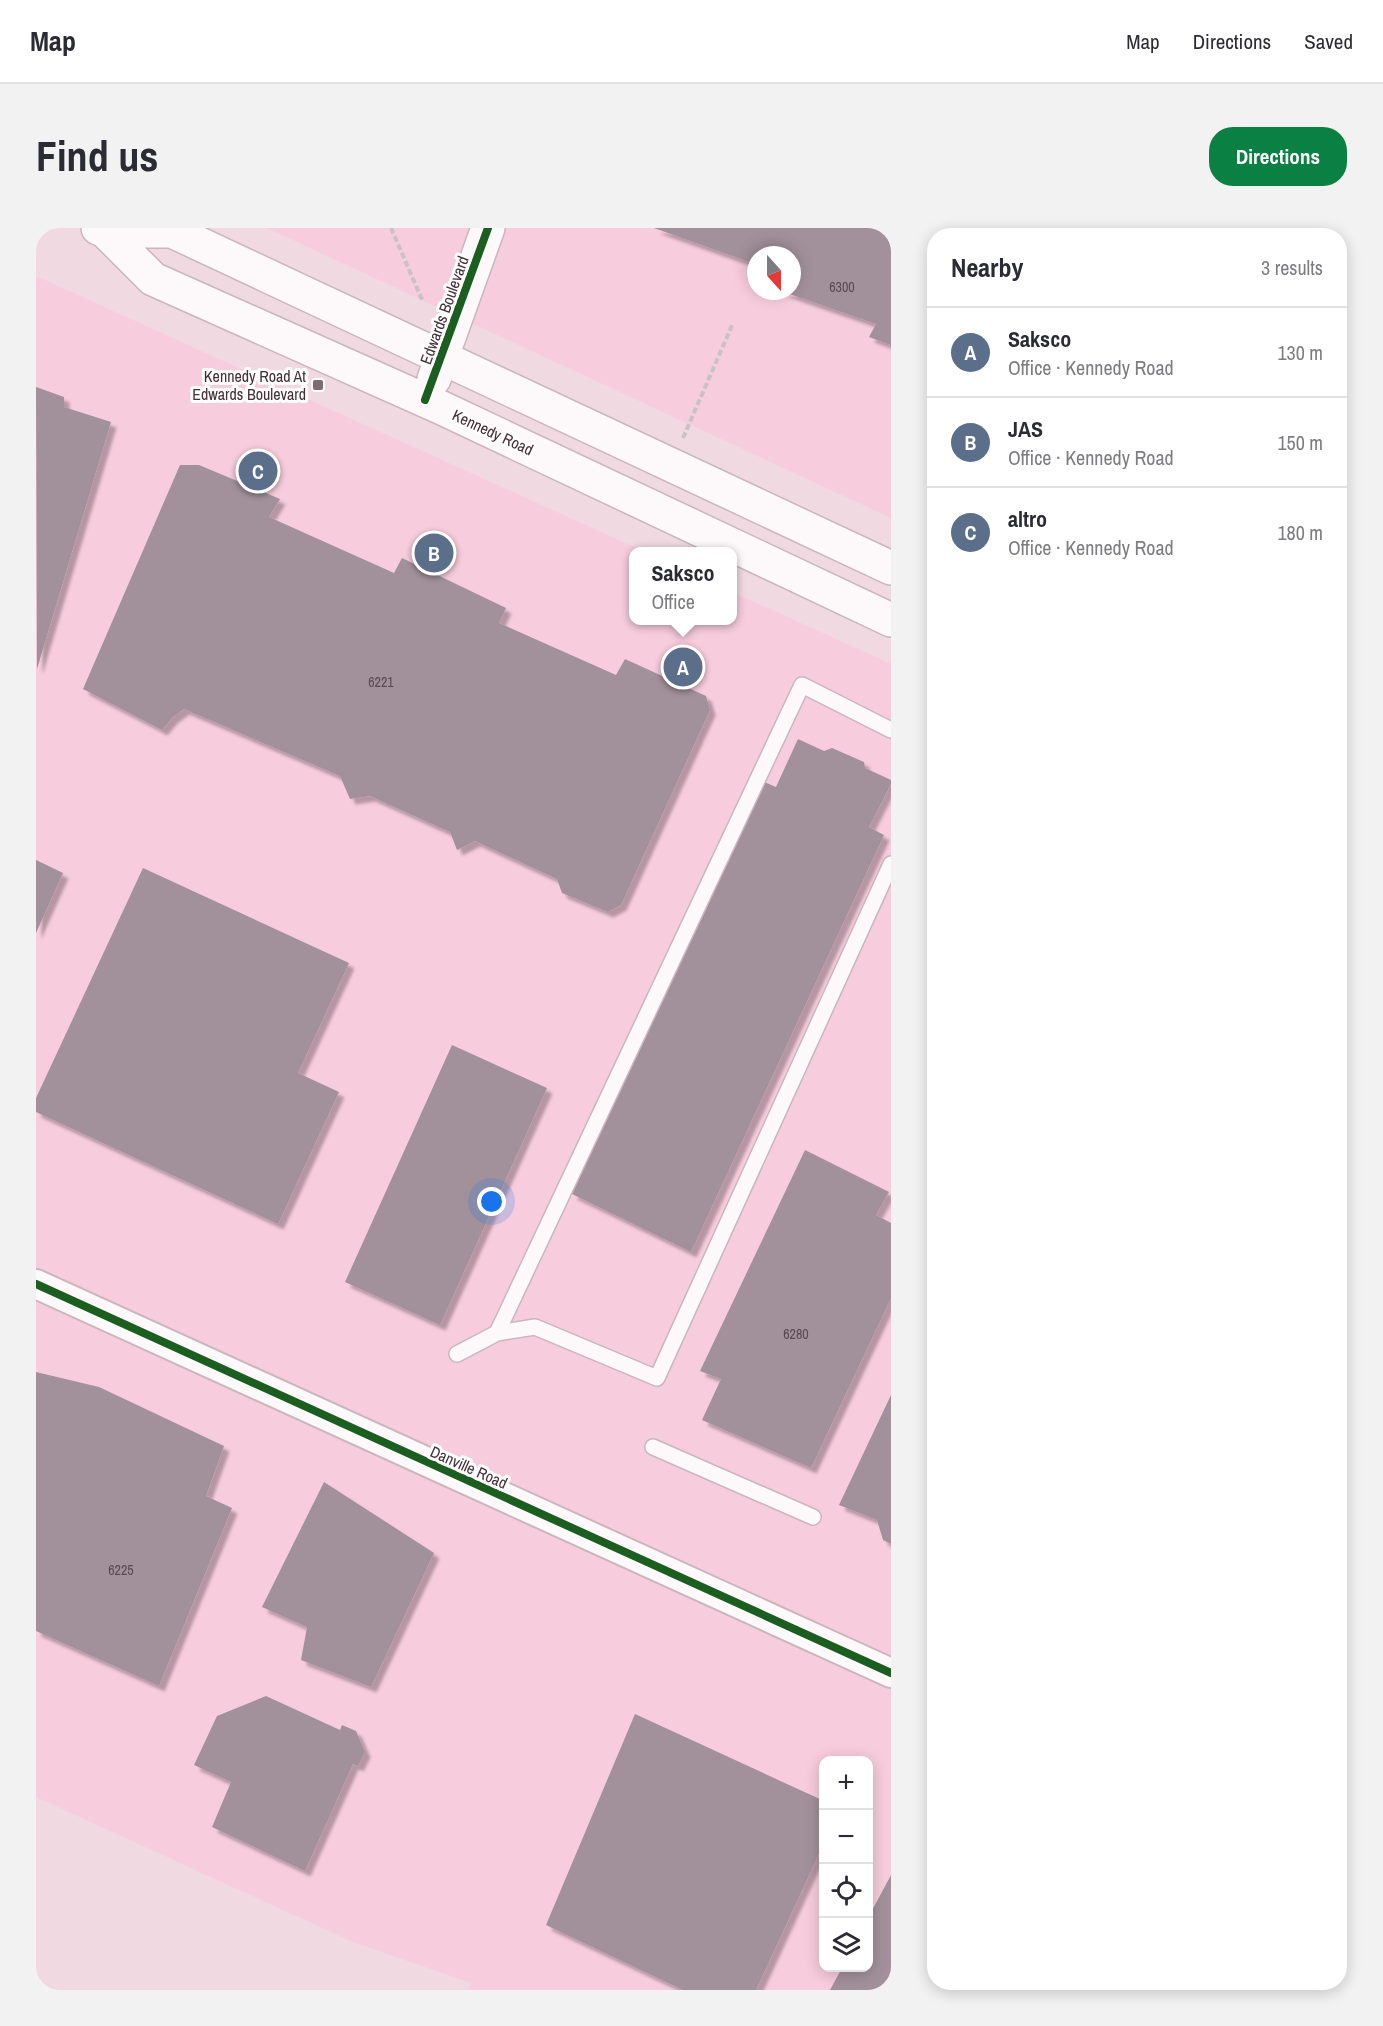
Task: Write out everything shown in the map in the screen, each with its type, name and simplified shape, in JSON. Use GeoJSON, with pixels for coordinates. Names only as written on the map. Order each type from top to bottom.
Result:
{"type":"FeatureCollection","features":[{"type":"Feature","properties":{"kind":"main road","name":"Edwards Boulevard"},"geometry":{"type":"LineString","coordinates":[[425,400],[488,228]]}},
{"type":"Feature","properties":{"kind":"main road","name":"Kennedy Road"},"geometry":{"type":"LineString","coordinates":[[101,230],[172,231],[891,568]]}},
{"type":"Feature","properties":{"kind":"main road","name":"Kennedy Road"},"geometry":{"type":"LineString","coordinates":[[101,230],[153,279],[425,400],[736,547]]}},
{"type":"Feature","properties":{"kind":"main road","name":"Kennedy Road"},"geometry":{"type":"LineString","coordinates":[[737,547],[891,620]]}},
{"type":"Feature","properties":{"kind":"street","name":"Danville Road"},"geometry":{"type":"LineString","coordinates":[[36,1284],[891,1673]]}},
{"type":"Feature","properties":{"kind":"lane"},"geometry":{"type":"LineString","coordinates":[[497,1333],[802,686],[891,730]]}},
{"type":"Feature","properties":{"kind":"lane"},"geometry":{"type":"LineString","coordinates":[[458,1354],[497,1333],[535,1327],[657,1378],[891,864]]}},
{"type":"Feature","properties":{"kind":"lane"},"geometry":{"type":"LineString","coordinates":[[653,1446],[813,1517]]}},
{"type":"Feature","properties":{"kind":"path"},"geometry":{"type":"LineString","coordinates":[[391,228],[423,302]]}},
{"type":"Feature","properties":{"kind":"path"},"geometry":{"type":"LineString","coordinates":[[682,440],[733,323]]}},
{"type":"Feature","properties":{"kind":"shaded area"},"geometry":{"type":"Polygon","coordinates":[[[267,228],[891,228],[891,518],[267,228]]]}},
{"type":"Feature","properties":{"kind":"shaded area"},"geometry":{"type":"Polygon","coordinates":[[[36,276],[634,547],[629,547],[629,625],[737,625],[737,594],[891,664],[891,1990],[468,1990],[471,1983],[353,1942],[36,1797],[36,276]]]}},
{"type":"Feature","properties":{"kind":"building"},"geometry":{"type":"Polygon","coordinates":[[[654,228],[891,228],[891,345],[869,337],[876,324],[801,298],[801,246],[747,246],[747,261],[654,228]]]}},
{"type":"Feature","properties":{"kind":"building"},"geometry":{"type":"Polygon","coordinates":[[[36,387],[64,397],[64,407],[111,422],[37,669],[36,387]]]}},
{"type":"Feature","properties":{"kind":"building"},"geometry":{"type":"Polygon","coordinates":[[[180,465],[199,465],[280,499],[269,517],[394,573],[402,558],[506,608],[499,623],[616,675],[625,659],[706,696],[710,710],[621,905],[608,912],[562,893],[557,879],[475,841],[457,850],[450,832],[370,796],[350,799],[340,776],[184,709],[162,730],[83,689],[180,465]]]}},
{"type":"Feature","properties":{"kind":"building"},"geometry":{"type":"Polygon","coordinates":[[[798,739],[824,751],[832,748],[864,762],[865,768],[891,780],[869,827],[884,835],[691,1252],[572,1194],[762,781],[776,787],[798,739]]]}},
{"type":"Feature","properties":{"kind":"building"},"geometry":{"type":"Polygon","coordinates":[[[36,860],[63,873],[36,933],[36,860]]]}},
{"type":"Feature","properties":{"kind":"building"},"geometry":{"type":"Polygon","coordinates":[[[143,868],[349,963],[298,1073],[339,1092],[278,1224],[36,1112],[36,1098],[143,868]]]}},
{"type":"Feature","properties":{"kind":"building"},"geometry":{"type":"Polygon","coordinates":[[[452,1045],[547,1088],[440,1325],[345,1282],[452,1045]]]}},
{"type":"Feature","properties":{"kind":"building"},"geometry":{"type":"Polygon","coordinates":[[[805,1150],[889,1192],[876,1215],[891,1223],[891,1298],[811,1468],[702,1420],[721,1379],[700,1371],[805,1150]]]}},
{"type":"Feature","properties":{"kind":"building"},"geometry":{"type":"Polygon","coordinates":[[[36,1372],[99,1387],[224,1446],[206,1496],[232,1508],[159,1686],[36,1631],[36,1372]]]}},
{"type":"Feature","properties":{"kind":"building"},"geometry":{"type":"Polygon","coordinates":[[[891,1395],[891,1544],[883,1540],[877,1520],[839,1505],[891,1395]]]}},
{"type":"Feature","properties":{"kind":"building"},"geometry":{"type":"Polygon","coordinates":[[[324,1482],[434,1553],[371,1687],[301,1660],[307,1627],[262,1607],[324,1482]]]}},
{"type":"Feature","properties":{"kind":"building"},"geometry":{"type":"Polygon","coordinates":[[[266,1696],[340,1730],[342,1725],[356,1731],[365,1752],[358,1766],[353,1764],[305,1871],[212,1827],[231,1782],[194,1765],[217,1716],[266,1696]]]}},
{"type":"Feature","properties":{"kind":"building"},"geometry":{"type":"Polygon","coordinates":[[[635,1714],[819,1799],[819,1854],[756,1990],[683,1990],[546,1925],[635,1714]]]}},
{"type":"Feature","properties":{"kind":"building"},"geometry":{"type":"Polygon","coordinates":[[[891,1875],[891,1990],[830,1990],[840,1972],[873,1972],[873,1909],[891,1875]]]}},
{"type":"Feature","properties":{"kind":"cycle path"},"geometry":{"type":"LineString","coordinates":[[425,400],[488,228]]}},
{"type":"Feature","properties":{"kind":"cycle path"},"geometry":{"type":"LineString","coordinates":[[36,1284],[891,1673]]}},
{"type":"Feature","properties":{"kind":"place","name":"Kennedy Road At Edwards Boulevard"},"geometry":{"type":"Point","coordinates":[318,385]}},
{"type":"Feature","properties":{"kind":"place","name":"altro"},"geometry":{"type":"Point","coordinates":[258,471]}},
{"type":"Feature","properties":{"kind":"place","name":"JAS"},"geometry":{"type":"Point","coordinates":[434,553]}},
{"type":"Feature","properties":{"kind":"place","name":"Saksco"},"geometry":{"type":"Point","coordinates":[683,667]}}]}
